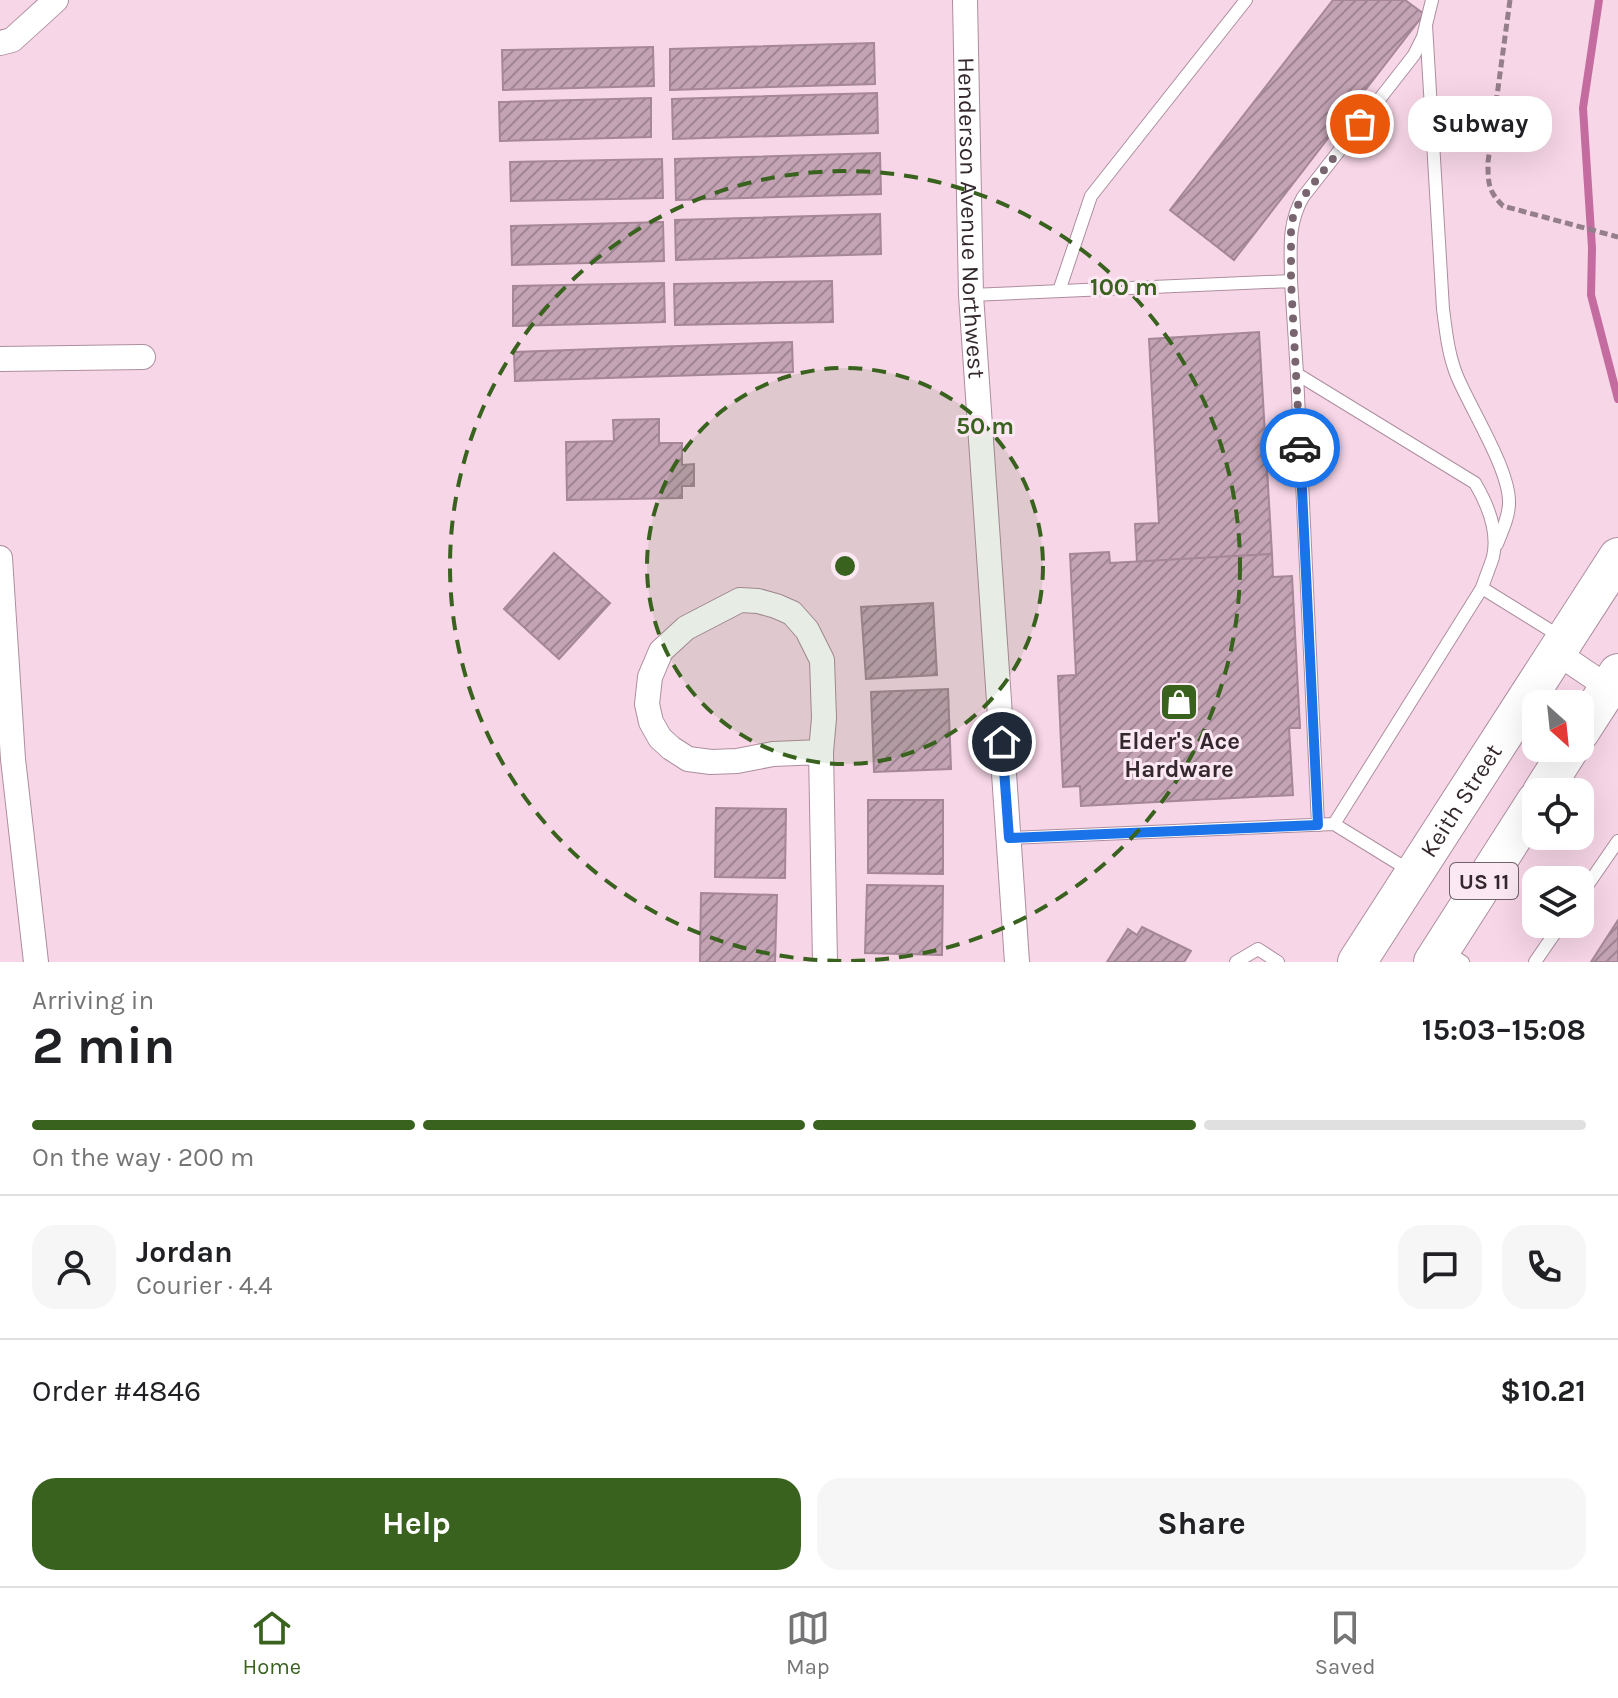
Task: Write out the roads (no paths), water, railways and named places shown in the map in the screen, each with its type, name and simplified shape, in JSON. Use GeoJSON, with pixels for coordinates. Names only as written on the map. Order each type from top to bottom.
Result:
{"type":"FeatureCollection","features":[{"type":"Feature","properties":{"kind":"main road","name":"Keith Street"},"geometry":{"type":"LineString","coordinates":[[1357,962],[1618,558]]}},
{"type":"Feature","properties":{"kind":"main road"},"geometry":{"type":"LineString","coordinates":[[1594,713],[1615,685]]}},
{"type":"Feature","properties":{"kind":"main road","name":"US 11"},"geometry":{"type":"LineString","coordinates":[[1446,957],[1522,825]]}},
{"type":"Feature","properties":{"kind":"street"},"geometry":{"type":"LineString","coordinates":[[0,43],[12,40],[56,0]]}},
{"type":"Feature","properties":{"kind":"street","name":"Henderson Avenue Northwest"},"geometry":{"type":"LineString","coordinates":[[965,0],[971,295],[1017,962]]}},
{"type":"Feature","properties":{"kind":"street"},"geometry":{"type":"LineString","coordinates":[[0,359],[143,357]]}},
{"type":"Feature","properties":{"kind":"street"},"geometry":{"type":"LineString","coordinates":[[0,558],[13,759],[36,962]]}},
{"type":"Feature","properties":{"kind":"street"},"geometry":{"type":"LineString","coordinates":[[821,752],[711,762],[688,759],[680,754],[660,738],[651,722],[647,704],[650,677],[661,651],[686,628],[740,600],[758,601],[792,613],[807,630],[822,660],[825,962]]}},
{"type":"Feature","properties":{"kind":"street"},"geometry":{"type":"LineString","coordinates":[[1561,646],[1615,685]]}},
{"type":"Feature","properties":{"kind":"lane"},"geometry":{"type":"LineString","coordinates":[[1059,291],[1091,196],[1246,0]]}},
{"type":"Feature","properties":{"kind":"lane"},"geometry":{"type":"LineString","coordinates":[[1318,825],[1291,281],[1291,225],[1303,197],[1414,55],[1423,37],[1432,0]]}},
{"type":"Feature","properties":{"kind":"lane"},"geometry":{"type":"LineString","coordinates":[[1334,824],[1482,588],[1508,512],[1508,492],[1499,466],[1456,375],[1449,349],[1443,309],[1426,25]]}},
{"type":"Feature","properties":{"kind":"lane"},"geometry":{"type":"LineString","coordinates":[[971,295],[1291,281]]}},
{"type":"Feature","properties":{"kind":"lane"},"geometry":{"type":"LineString","coordinates":[[1297,374],[1475,483],[1490,512],[1493,555]]}},
{"type":"Feature","properties":{"kind":"lane"},"geometry":{"type":"LineString","coordinates":[[1482,588],[1561,646]]}},
{"type":"Feature","properties":{"kind":"lane"},"geometry":{"type":"LineString","coordinates":[[1009,838],[1334,824],[1414,873]]}},
{"type":"Feature","properties":{"kind":"lane"},"geometry":{"type":"LineString","coordinates":[[1594,876],[1618,841]]}},
{"type":"Feature","properties":{"kind":"lane"},"geometry":{"type":"LineString","coordinates":[[1535,962],[1551,938]]}},
{"type":"Feature","properties":{"kind":"lane"},"geometry":{"type":"LineString","coordinates":[[1239,962],[1258,949],[1278,962]]}},
{"type":"Feature","properties":{"kind":"waterway"},"geometry":{"type":"LineString","coordinates":[[1599,0],[1583,108],[1592,248],[1591,295],[1618,399]]}},
{"type":"Feature","properties":{"kind":"place","name":"Subway"},"geometry":{"type":"Point","coordinates":[1360,124]}},
{"type":"Feature","properties":{"kind":"place","name":"Elder's Ace Hardware"},"geometry":{"type":"Point","coordinates":[1179,702]}}]}
